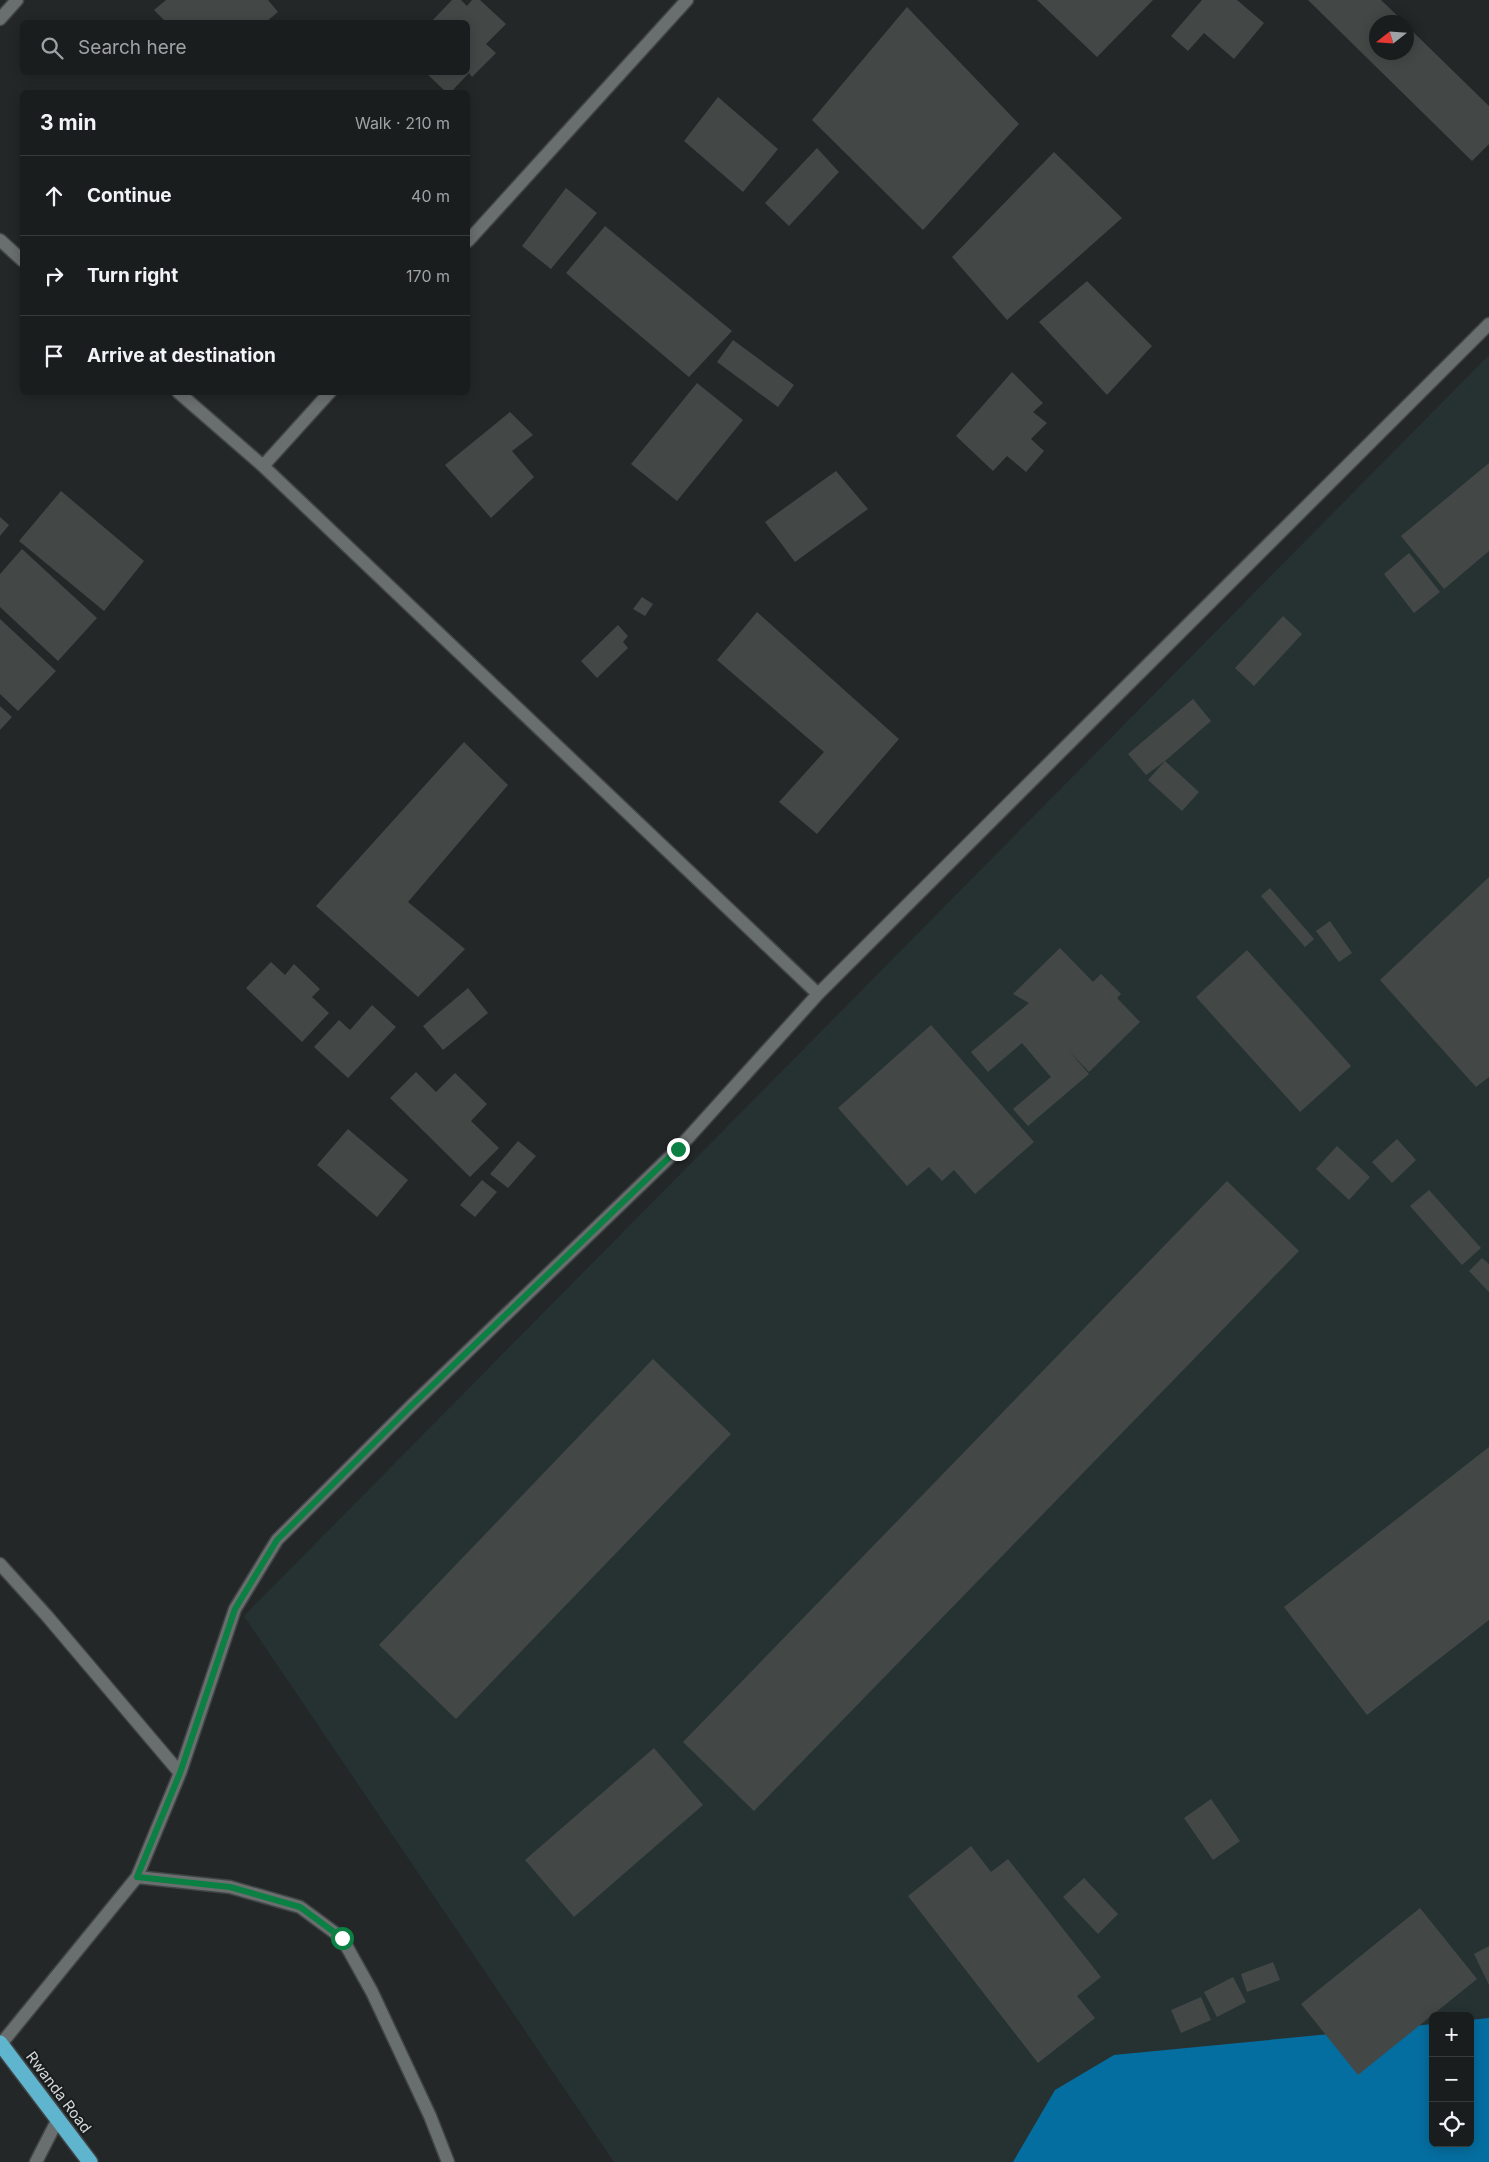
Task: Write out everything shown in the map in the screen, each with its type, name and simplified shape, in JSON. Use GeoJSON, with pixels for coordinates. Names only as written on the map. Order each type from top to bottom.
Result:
{"type":"FeatureCollection","features":[{"type":"Feature","properties":{"kind":"highway","name":"Rwanda Road"},"geometry":{"type":"LineString","coordinates":[[1,2044],[90,2162]]}},
{"type":"Feature","properties":{"kind":"street"},"geometry":{"type":"LineString","coordinates":[[0,19],[17,0]]}},
{"type":"Feature","properties":{"kind":"street"},"geometry":{"type":"LineString","coordinates":[[470,239],[687,0]]}},
{"type":"Feature","properties":{"kind":"street"},"geometry":{"type":"LineString","coordinates":[[0,240],[20,258]]}},
{"type":"Feature","properties":{"kind":"street"},"geometry":{"type":"LineString","coordinates":[[1,2044],[137,1877],[180,1773],[235,1609],[277,1540],[411,1406],[678,1149],[818,994],[1489,324]]}},
{"type":"Feature","properties":{"kind":"street"},"geometry":{"type":"LineString","coordinates":[[181,395],[263,466],[818,994]]}},
{"type":"Feature","properties":{"kind":"street"},"geometry":{"type":"LineString","coordinates":[[263,466],[327,395]]}},
{"type":"Feature","properties":{"kind":"street"},"geometry":{"type":"LineString","coordinates":[[0,1564],[47,1616],[180,1773]]}},
{"type":"Feature","properties":{"kind":"street"},"geometry":{"type":"LineString","coordinates":[[137,1877],[230,1887],[291,1904],[300,1907],[342,1938],[372,1992],[430,2116],[448,2162]]}},
{"type":"Feature","properties":{"kind":"street"},"geometry":{"type":"LineString","coordinates":[[36,2162],[58,2119]]}},
{"type":"Feature","properties":{"kind":"shaded area"},"geometry":{"type":"Polygon","coordinates":[[[1489,355],[1489,2162],[614,2162],[244,1616],[1489,355]]]}},
{"type":"Feature","properties":{"kind":"water"},"geometry":{"type":"Polygon","coordinates":[[[1489,2018],[1489,2162],[1013,2162],[1055,2090],[1114,2055],[1429,2024],[1429,2147],[1474,2147],[1474,2020],[1489,2018]]]}},
{"type":"Feature","properties":{"kind":"building"},"geometry":{"type":"Polygon","coordinates":[[[166,0],[268,0],[278,12],[268,20],[164,20],[154,10],[166,0]]]}},
{"type":"Feature","properties":{"kind":"building"},"geometry":{"type":"Polygon","coordinates":[[[452,0],[461,0],[467,6],[472,0],[480,0],[506,24],[486,44],[496,53],[472,77],[470,74],[470,20],[433,20],[452,0]]]}},
{"type":"Feature","properties":{"kind":"building"},"geometry":{"type":"Polygon","coordinates":[[[1037,0],[1153,0],[1097,57],[1037,0]]]}},
{"type":"Feature","properties":{"kind":"building"},"geometry":{"type":"Polygon","coordinates":[[[1202,0],[1237,0],[1264,23],[1234,59],[1204,33],[1188,51],[1171,36],[1202,0]]]}},
{"type":"Feature","properties":{"kind":"building"},"geometry":{"type":"Polygon","coordinates":[[[1308,0],[1381,0],[1397,15],[1369,15],[1369,60],[1308,0]]]}},
{"type":"Feature","properties":{"kind":"building"},"geometry":{"type":"Polygon","coordinates":[[[907,7],[1019,124],[923,230],[812,120],[907,7]]]}},
{"type":"Feature","properties":{"kind":"building"},"geometry":{"type":"Polygon","coordinates":[[[1414,33],[1489,106],[1489,144],[1472,161],[1369,60],[1414,60],[1414,33]]]}},
{"type":"Feature","properties":{"kind":"building"},"geometry":{"type":"Polygon","coordinates":[[[428,75],[467,75],[453,90],[444,90],[428,75]]]}},
{"type":"Feature","properties":{"kind":"building"},"geometry":{"type":"Polygon","coordinates":[[[718,97],[778,149],[743,192],[684,141],[718,97]]]}},
{"type":"Feature","properties":{"kind":"building"},"geometry":{"type":"Polygon","coordinates":[[[817,148],[839,172],[789,226],[765,203],[817,148]]]}},
{"type":"Feature","properties":{"kind":"building"},"geometry":{"type":"Polygon","coordinates":[[[1054,152],[1122,218],[1007,320],[952,257],[1054,152]]]}},
{"type":"Feature","properties":{"kind":"building"},"geometry":{"type":"Polygon","coordinates":[[[566,188],[597,213],[551,269],[522,246],[566,188]]]}},
{"type":"Feature","properties":{"kind":"building"},"geometry":{"type":"Polygon","coordinates":[[[605,226],[732,331],[689,377],[566,273],[605,226]]]}},
{"type":"Feature","properties":{"kind":"building"},"geometry":{"type":"Polygon","coordinates":[[[1087,281],[1152,346],[1107,395],[1039,322],[1087,281]]]}},
{"type":"Feature","properties":{"kind":"building"},"geometry":{"type":"Polygon","coordinates":[[[733,340],[794,385],[778,407],[717,362],[733,340]]]}},
{"type":"Feature","properties":{"kind":"building"},"geometry":{"type":"Polygon","coordinates":[[[1012,372],[1043,403],[1033,412],[1047,423],[1031,439],[1044,451],[1026,472],[1007,456],[993,471],[956,436],[1012,372]]]}},
{"type":"Feature","properties":{"kind":"building"},"geometry":{"type":"Polygon","coordinates":[[[697,383],[743,420],[677,501],[631,464],[697,383]]]}},
{"type":"Feature","properties":{"kind":"building"},"geometry":{"type":"Polygon","coordinates":[[[510,412],[533,435],[512,451],[534,477],[491,518],[445,465],[510,412]]]}},
{"type":"Feature","properties":{"kind":"building"},"geometry":{"type":"Polygon","coordinates":[[[1489,463],[1489,551],[1444,589],[1401,536],[1489,463]]]}},
{"type":"Feature","properties":{"kind":"building"},"geometry":{"type":"Polygon","coordinates":[[[836,471],[868,509],[795,562],[765,522],[836,471]]]}},
{"type":"Feature","properties":{"kind":"building"},"geometry":{"type":"Polygon","coordinates":[[[61,491],[144,561],[104,611],[19,541],[61,491]]]}},
{"type":"Feature","properties":{"kind":"building"},"geometry":{"type":"Polygon","coordinates":[[[0,517],[9,525],[0,536],[0,517]]]}},
{"type":"Feature","properties":{"kind":"building"},"geometry":{"type":"Polygon","coordinates":[[[22,549],[97,618],[58,661],[0,607],[0,574],[22,549]]]}},
{"type":"Feature","properties":{"kind":"building"},"geometry":{"type":"Polygon","coordinates":[[[1409,553],[1440,592],[1414,613],[1384,574],[1409,553]]]}},
{"type":"Feature","properties":{"kind":"building"},"geometry":{"type":"Polygon","coordinates":[[[642,597],[653,604],[645,616],[633,609],[642,597]]]}},
{"type":"Feature","properties":{"kind":"building"},"geometry":{"type":"Polygon","coordinates":[[[757,612],[899,739],[817,834],[779,802],[824,752],[717,660],[757,612]]]}},
{"type":"Feature","properties":{"kind":"building"},"geometry":{"type":"Polygon","coordinates":[[[1283,616],[1302,634],[1254,686],[1235,668],[1283,616]]]}},
{"type":"Feature","properties":{"kind":"building"},"geometry":{"type":"Polygon","coordinates":[[[0,619],[56,671],[18,711],[0,694],[0,619]]]}},
{"type":"Feature","properties":{"kind":"building"},"geometry":{"type":"Polygon","coordinates":[[[618,625],[628,636],[623,642],[628,648],[597,678],[581,661],[618,625]]]}},
{"type":"Feature","properties":{"kind":"building"},"geometry":{"type":"Polygon","coordinates":[[[1193,699],[1211,721],[1146,775],[1128,754],[1193,699]]]}},
{"type":"Feature","properties":{"kind":"building"},"geometry":{"type":"Polygon","coordinates":[[[0,706],[12,717],[0,730],[0,706]]]}},
{"type":"Feature","properties":{"kind":"building"},"geometry":{"type":"Polygon","coordinates":[[[464,742],[508,785],[408,902],[465,949],[418,997],[316,906],[464,742]]]}},
{"type":"Feature","properties":{"kind":"building"},"geometry":{"type":"Polygon","coordinates":[[[1165,761],[1199,792],[1182,811],[1148,780],[1165,761]]]}},
{"type":"Feature","properties":{"kind":"building"},"geometry":{"type":"Polygon","coordinates":[[[1489,877],[1489,1077],[1476,1087],[1380,980],[1489,877]]]}},
{"type":"Feature","properties":{"kind":"building"},"geometry":{"type":"Polygon","coordinates":[[[1270,888],[1314,939],[1305,947],[1261,896],[1270,888]]]}},
{"type":"Feature","properties":{"kind":"building"},"geometry":{"type":"Polygon","coordinates":[[[1330,921],[1352,953],[1339,962],[1316,931],[1330,921]]]}},
{"type":"Feature","properties":{"kind":"building"},"geometry":{"type":"Polygon","coordinates":[[[1060,948],[1093,982],[1101,974],[1121,994],[1117,998],[1140,1022],[1089,1072],[1069,1051],[1089,1074],[1028,1126],[1013,1109],[1051,1077],[1022,1043],[988,1072],[971,1052],[1029,1003],[1013,994],[1060,948]]]}},
{"type":"Feature","properties":{"kind":"building"},"geometry":{"type":"Polygon","coordinates":[[[1247,950],[1351,1066],[1300,1112],[1196,997],[1247,950]]]}},
{"type":"Feature","properties":{"kind":"building"},"geometry":{"type":"Polygon","coordinates":[[[271,962],[285,975],[294,964],[320,989],[312,997],[329,1013],[302,1042],[246,988],[271,962]]]}},
{"type":"Feature","properties":{"kind":"building"},"geometry":{"type":"Polygon","coordinates":[[[468,988],[488,1013],[443,1050],[423,1026],[468,988]]]}},
{"type":"Feature","properties":{"kind":"building"},"geometry":{"type":"Polygon","coordinates":[[[372,1005],[396,1027],[348,1078],[314,1047],[339,1020],[350,1030],[372,1005]]]}},
{"type":"Feature","properties":{"kind":"building"},"geometry":{"type":"Polygon","coordinates":[[[931,1025],[1034,1142],[975,1194],[954,1170],[942,1181],[929,1167],[907,1186],[838,1108],[931,1025]]]}},
{"type":"Feature","properties":{"kind":"building"},"geometry":{"type":"Polygon","coordinates":[[[416,1072],[436,1092],[455,1073],[487,1104],[471,1121],[499,1148],[470,1177],[390,1098],[416,1072]]]}},
{"type":"Feature","properties":{"kind":"building"},"geometry":{"type":"Polygon","coordinates":[[[348,1129],[408,1180],[377,1217],[317,1165],[348,1129]]]}},
{"type":"Feature","properties":{"kind":"building"},"geometry":{"type":"Polygon","coordinates":[[[1397,1139],[1416,1160],[1392,1183],[1372,1162],[1397,1139]]]}},
{"type":"Feature","properties":{"kind":"building"},"geometry":{"type":"Polygon","coordinates":[[[518,1141],[536,1156],[508,1188],[490,1174],[518,1141]]]}},
{"type":"Feature","properties":{"kind":"building"},"geometry":{"type":"Polygon","coordinates":[[[1337,1146],[1370,1177],[1349,1200],[1316,1169],[1337,1146]]]}},
{"type":"Feature","properties":{"kind":"building"},"geometry":{"type":"Polygon","coordinates":[[[482,1180],[497,1192],[475,1217],[460,1205],[482,1180]]]}},
{"type":"Feature","properties":{"kind":"building"},"geometry":{"type":"Polygon","coordinates":[[[1227,1181],[1299,1251],[754,1811],[683,1742],[1227,1181]]]}},
{"type":"Feature","properties":{"kind":"building"},"geometry":{"type":"Polygon","coordinates":[[[1429,1190],[1481,1248],[1462,1265],[1410,1206],[1429,1190]]]}},
{"type":"Feature","properties":{"kind":"building"},"geometry":{"type":"Polygon","coordinates":[[[1482,1258],[1489,1264],[1489,1292],[1469,1271],[1482,1258]]]}},
{"type":"Feature","properties":{"kind":"building"},"geometry":{"type":"Polygon","coordinates":[[[653,1359],[731,1434],[456,1719],[379,1645],[653,1359]]]}},
{"type":"Feature","properties":{"kind":"building"},"geometry":{"type":"Polygon","coordinates":[[[1489,1447],[1489,1620],[1367,1715],[1284,1607],[1489,1447]]]}},
{"type":"Feature","properties":{"kind":"building"},"geometry":{"type":"Polygon","coordinates":[[[654,1748],[703,1805],[574,1917],[525,1860],[654,1748]]]}},
{"type":"Feature","properties":{"kind":"building"},"geometry":{"type":"Polygon","coordinates":[[[1211,1799],[1240,1841],[1213,1860],[1184,1818],[1211,1799]]]}},
{"type":"Feature","properties":{"kind":"building"},"geometry":{"type":"Polygon","coordinates":[[[971,1846],[991,1872],[1008,1859],[1101,1977],[1077,1996],[1095,2018],[1038,2063],[908,1896],[971,1846]]]}},
{"type":"Feature","properties":{"kind":"building"},"geometry":{"type":"Polygon","coordinates":[[[1084,1878],[1118,1914],[1098,1934],[1063,1897],[1084,1878]]]}},
{"type":"Feature","properties":{"kind":"building"},"geometry":{"type":"Polygon","coordinates":[[[1420,1908],[1477,1979],[1436,2012],[1429,2012],[1429,2018],[1358,2075],[1301,2004],[1420,1908]]]}},
{"type":"Feature","properties":{"kind":"building"},"geometry":{"type":"Polygon","coordinates":[[[1489,1946],[1489,1985],[1474,1954],[1489,1946]]]}},
{"type":"Feature","properties":{"kind":"building"},"geometry":{"type":"Polygon","coordinates":[[[1273,1962],[1280,1980],[1247,1992],[1241,1974],[1273,1962]]]}},
{"type":"Feature","properties":{"kind":"building"},"geometry":{"type":"Polygon","coordinates":[[[1233,1977],[1246,2002],[1217,2017],[1204,1992],[1233,1977]]]}},
{"type":"Feature","properties":{"kind":"building"},"geometry":{"type":"Polygon","coordinates":[[[1201,1997],[1211,2020],[1181,2033],[1171,2010],[1201,1997]]]}},
{"type":"Feature","properties":{"kind":"route"},"geometry":{"type":"LineString","coordinates":[[342,1938],[300,1907],[230,1887],[137,1877],[180,1773],[235,1609],[277,1540],[411,1406],[678,1149]]}}]}
